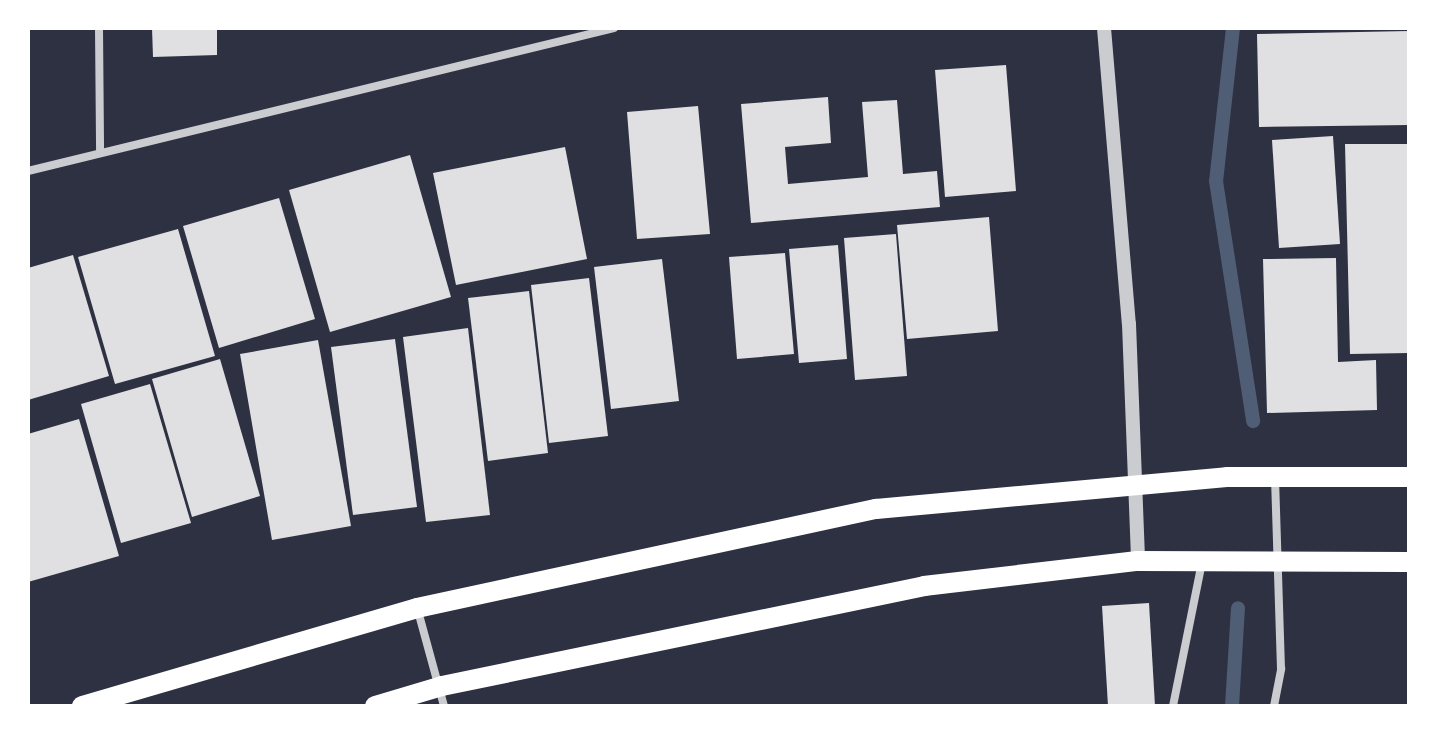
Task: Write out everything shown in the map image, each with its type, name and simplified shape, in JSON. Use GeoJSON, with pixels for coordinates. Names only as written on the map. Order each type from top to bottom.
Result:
{"type":"FeatureCollection","features":[{"type":"Feature","properties":{"kind":"main road"},"geometry":{"type":"LineString","coordinates":[[82,706],[417,608],[876,509],[1132,484],[1275,477],[1409,477]]}},
{"type":"Feature","properties":{"kind":"main road"},"geometry":{"type":"LineString","coordinates":[[375,706],[443,696],[924,586],[1138,561],[1409,562]]}},
{"type":"Feature","properties":{"kind":"street"},"geometry":{"type":"LineString","coordinates":[[99,28],[100,150]]}},
{"type":"Feature","properties":{"kind":"street"},"geometry":{"type":"LineString","coordinates":[[28,171],[100,150],[614,28]]}},
{"type":"Feature","properties":{"kind":"street"},"geometry":{"type":"LineString","coordinates":[[1104,28],[1129,324],[1132,484],[1138,561]]}},
{"type":"Feature","properties":{"kind":"street"},"geometry":{"type":"LineString","coordinates":[[1274,706],[1281,669],[1280,560],[1275,477]]}},
{"type":"Feature","properties":{"kind":"street"},"geometry":{"type":"LineString","coordinates":[[1173,706],[1202,562]]}},
{"type":"Feature","properties":{"kind":"street"},"geometry":{"type":"LineString","coordinates":[[417,608],[443,696]]}},
{"type":"Feature","properties":{"kind":"building"},"geometry":{"type":"Polygon","coordinates":[[[152,28],[217,28],[217,55],[153,57],[152,28]]]}},
{"type":"Feature","properties":{"kind":"building"},"geometry":{"type":"Polygon","coordinates":[[[1409,31],[1409,125],[1259,127],[1257,34],[1409,31]]]}},
{"type":"Feature","properties":{"kind":"building"},"geometry":{"type":"Polygon","coordinates":[[[1006,65],[1016,191],[945,197],[935,70],[1006,65]]]}},
{"type":"Feature","properties":{"kind":"building"},"geometry":{"type":"Polygon","coordinates":[[[828,97],[831,143],[785,147],[788,184],[868,177],[862,102],[897,100],[903,174],[937,171],[940,207],[751,223],[741,104],[828,97]]]}},
{"type":"Feature","properties":{"kind":"building"},"geometry":{"type":"Polygon","coordinates":[[[698,106],[710,234],[637,239],[627,112],[698,106]]]}},
{"type":"Feature","properties":{"kind":"building"},"geometry":{"type":"Polygon","coordinates":[[[1333,136],[1340,244],[1279,248],[1272,140],[1333,136]]]}},
{"type":"Feature","properties":{"kind":"building"},"geometry":{"type":"Polygon","coordinates":[[[1345,144],[1409,144],[1409,353],[1350,354],[1345,144]]]}},
{"type":"Feature","properties":{"kind":"building"},"geometry":{"type":"Polygon","coordinates":[[[565,147],[587,259],[456,285],[433,173],[565,147]]]}},
{"type":"Feature","properties":{"kind":"building"},"geometry":{"type":"Polygon","coordinates":[[[410,155],[451,297],[330,332],[289,190],[410,155]]]}},
{"type":"Feature","properties":{"kind":"building"},"geometry":{"type":"Polygon","coordinates":[[[279,198],[315,319],[219,348],[183,226],[279,198]]]}},
{"type":"Feature","properties":{"kind":"building"},"geometry":{"type":"Polygon","coordinates":[[[989,217],[998,331],[907,339],[897,225],[989,217]]]}},
{"type":"Feature","properties":{"kind":"building"},"geometry":{"type":"Polygon","coordinates":[[[178,229],[215,356],[115,384],[78,257],[178,229]]]}},
{"type":"Feature","properties":{"kind":"building"},"geometry":{"type":"Polygon","coordinates":[[[896,234],[907,376],[855,380],[844,238],[896,234]]]}},
{"type":"Feature","properties":{"kind":"building"},"geometry":{"type":"Polygon","coordinates":[[[838,245],[847,359],[799,363],[789,249],[838,245]]]}},
{"type":"Feature","properties":{"kind":"building"},"geometry":{"type":"Polygon","coordinates":[[[785,253],[794,354],[737,359],[729,257],[785,253]]]}},
{"type":"Feature","properties":{"kind":"building"},"geometry":{"type":"Polygon","coordinates":[[[73,255],[109,376],[28,400],[28,268],[73,255]]]}},
{"type":"Feature","properties":{"kind":"building"},"geometry":{"type":"Polygon","coordinates":[[[1336,258],[1338,362],[1376,360],[1377,410],[1267,413],[1263,259],[1336,258]]]}},
{"type":"Feature","properties":{"kind":"building"},"geometry":{"type":"Polygon","coordinates":[[[662,259],[679,401],[611,409],[594,267],[662,259]]]}},
{"type":"Feature","properties":{"kind":"building"},"geometry":{"type":"Polygon","coordinates":[[[589,278],[608,436],[549,443],[531,285],[589,278]]]}},
{"type":"Feature","properties":{"kind":"building"},"geometry":{"type":"Polygon","coordinates":[[[529,291],[548,453],[488,461],[468,298],[529,291]]]}},
{"type":"Feature","properties":{"kind":"building"},"geometry":{"type":"Polygon","coordinates":[[[468,328],[490,515],[426,522],[403,337],[468,328]]]}},
{"type":"Feature","properties":{"kind":"building"},"geometry":{"type":"Polygon","coordinates":[[[395,339],[417,507],[353,515],[331,347],[395,339]]]}},
{"type":"Feature","properties":{"kind":"building"},"geometry":{"type":"Polygon","coordinates":[[[318,340],[351,526],[272,540],[240,354],[318,340]]]}},
{"type":"Feature","properties":{"kind":"building"},"geometry":{"type":"Polygon","coordinates":[[[220,359],[260,496],[192,517],[152,379],[220,359]]]}},
{"type":"Feature","properties":{"kind":"building"},"geometry":{"type":"Polygon","coordinates":[[[150,384],[191,523],[121,543],[81,404],[150,384]]]}},
{"type":"Feature","properties":{"kind":"building"},"geometry":{"type":"Polygon","coordinates":[[[79,419],[119,556],[28,582],[28,434],[79,419]]]}},
{"type":"Feature","properties":{"kind":"building"},"geometry":{"type":"Polygon","coordinates":[[[1149,603],[1155,706],[1108,706],[1102,606],[1149,603]]]}},
{"type":"Feature","properties":{"kind":"waterway"},"geometry":{"type":"LineString","coordinates":[[1233,28],[1216,181],[1253,421]]}},
{"type":"Feature","properties":{"kind":"waterway"},"geometry":{"type":"LineString","coordinates":[[1232,706],[1238,608]]}}]}
